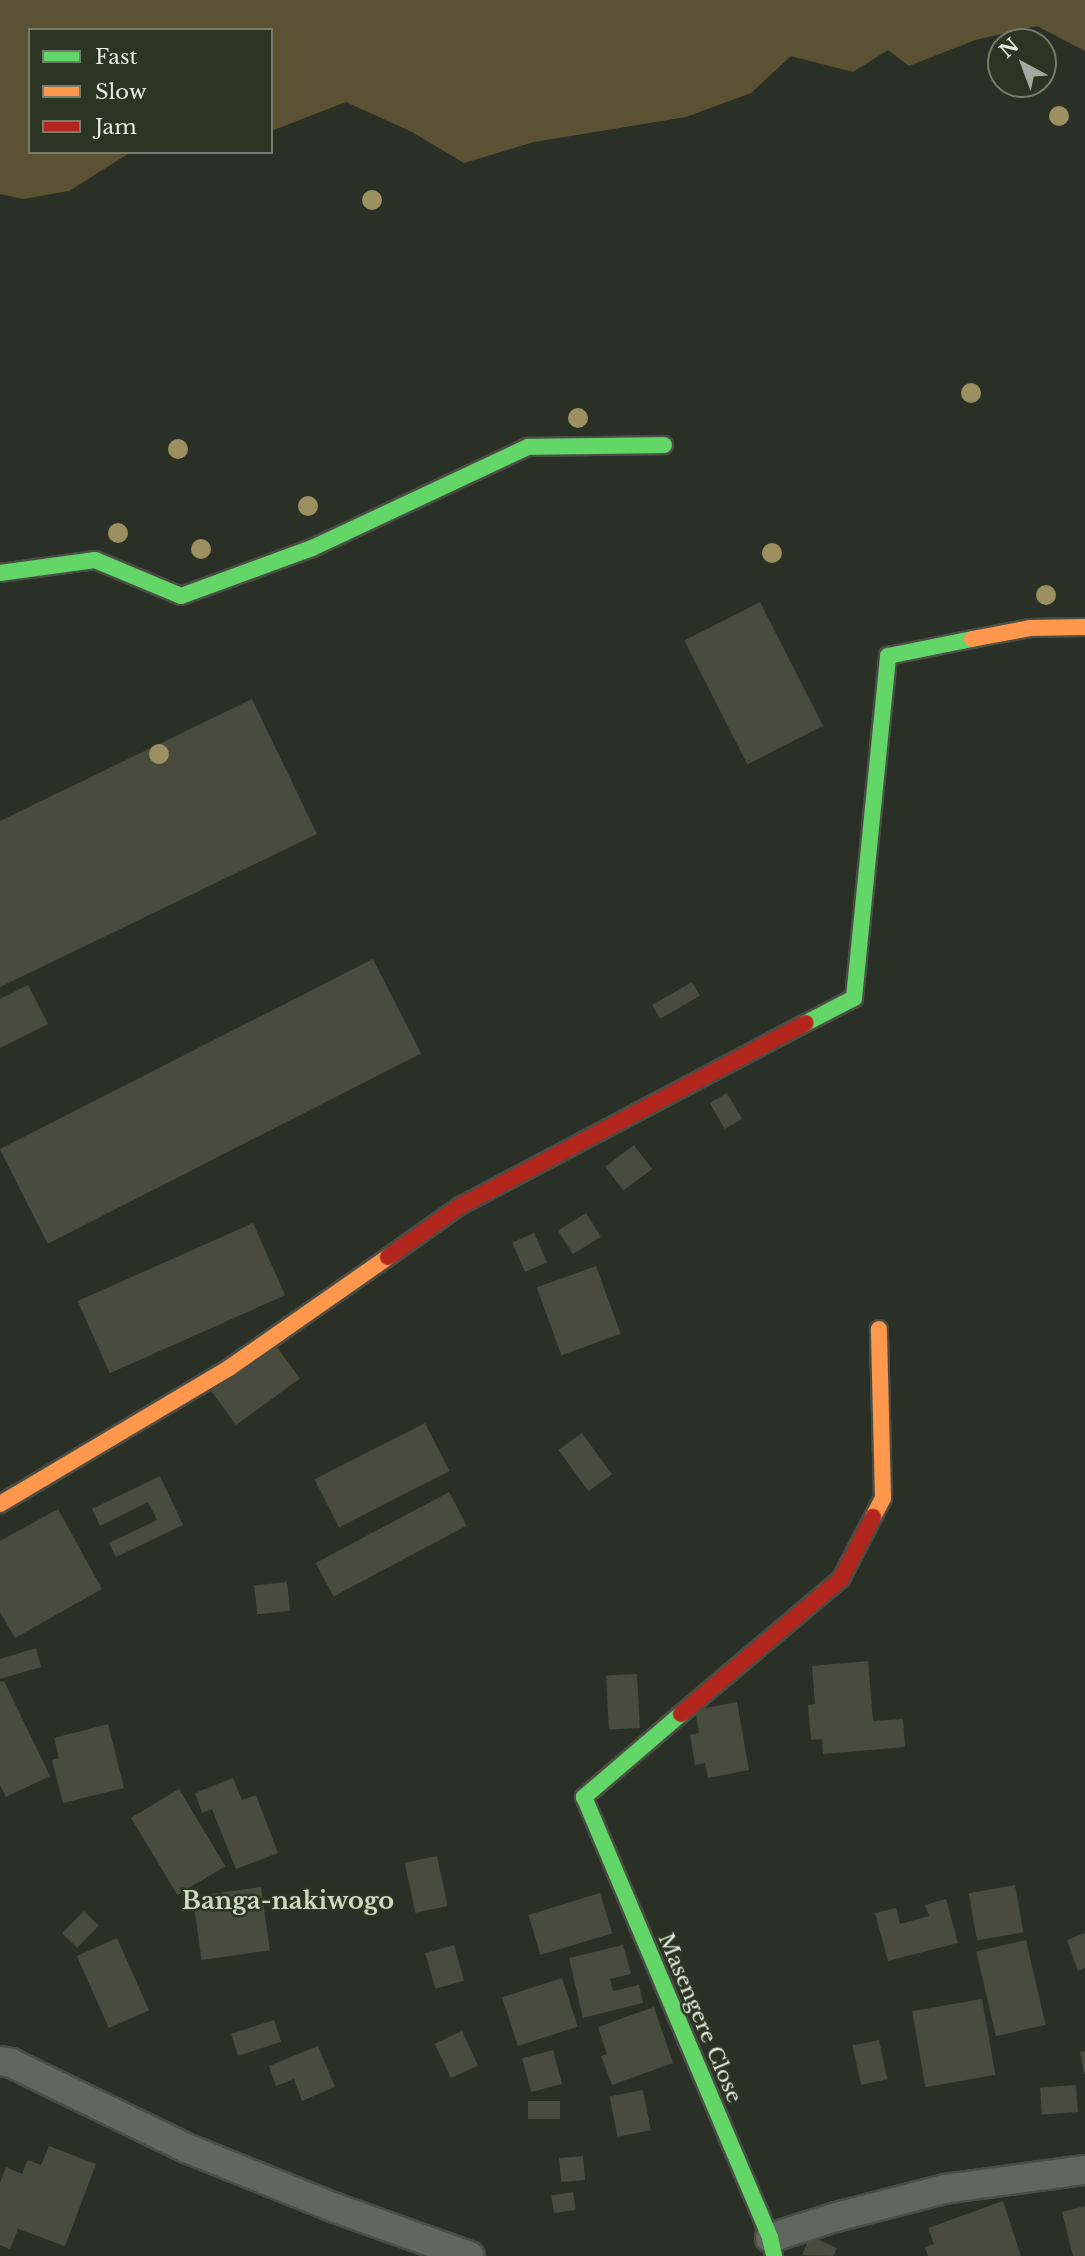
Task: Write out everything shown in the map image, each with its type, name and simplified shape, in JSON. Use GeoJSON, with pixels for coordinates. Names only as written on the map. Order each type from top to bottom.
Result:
{"type":"FeatureCollection","features":[{"type":"Feature","properties":{"kind":"street"},"geometry":{"type":"LineString","coordinates":[[0,573],[95,560],[181,596],[313,548],[528,447],[664,445]]}},
{"type":"Feature","properties":{"kind":"street"},"geometry":{"type":"LineString","coordinates":[[0,1504],[229,1368],[460,1206],[854,998],[888,656],[1030,628],[1085,627]]}},
{"type":"Feature","properties":{"kind":"street","name":"Masengere Close"},"geometry":{"type":"LineString","coordinates":[[772,2247],[584,1797],[841,1579],[883,1498],[878,1329]]}},
{"type":"Feature","properties":{"kind":"street"},"geometry":{"type":"LineString","coordinates":[[4,2064],[186,2148],[335,2208],[470,2256]]}},
{"type":"Feature","properties":{"kind":"street"},"geometry":{"type":"LineString","coordinates":[[772,2247],[836,2217],[944,2189],[1085,2170]]}},
{"type":"Feature","properties":{"kind":"shaded area"},"geometry":{"type":"Polygon","coordinates":[[[0,0],[1085,0],[1085,51],[1057,36],[1057,28],[1037,26],[987,28],[987,37],[909,66],[888,50],[853,72],[791,56],[751,93],[686,117],[534,142],[464,163],[412,132],[346,102],[273,130],[273,28],[28,28],[28,154],[128,154],[69,191],[23,199],[0,194],[0,0]]]}},
{"type":"Feature","properties":{"kind":"building"},"geometry":{"type":"Polygon","coordinates":[[[760,602],[823,726],[747,764],[684,641],[760,602]]]}},
{"type":"Feature","properties":{"kind":"building"},"geometry":{"type":"Polygon","coordinates":[[[252,699],[317,834],[0,987],[0,821],[252,699]]]}},
{"type":"Feature","properties":{"kind":"building"},"geometry":{"type":"Polygon","coordinates":[[[373,959],[421,1053],[48,1244],[0,1149],[373,959]]]}},
{"type":"Feature","properties":{"kind":"building"},"geometry":{"type":"Polygon","coordinates":[[[692,982],[700,996],[660,1019],[652,1005],[692,982]]]}},
{"type":"Feature","properties":{"kind":"building"},"geometry":{"type":"Polygon","coordinates":[[[28,985],[48,1024],[0,1048],[0,999],[28,985]]]}},
{"type":"Feature","properties":{"kind":"building"},"geometry":{"type":"Polygon","coordinates":[[[727,1093],[742,1119],[725,1129],[710,1103],[727,1093]]]}},
{"type":"Feature","properties":{"kind":"building"},"geometry":{"type":"Polygon","coordinates":[[[634,1145],[652,1169],[623,1191],[605,1167],[634,1145]]]}},
{"type":"Feature","properties":{"kind":"building"},"geometry":{"type":"Polygon","coordinates":[[[586,1213],[601,1237],[573,1254],[558,1230],[586,1213]]]}},
{"type":"Feature","properties":{"kind":"building"},"geometry":{"type":"Polygon","coordinates":[[[253,1223],[285,1295],[110,1373],[78,1301],[253,1223]]]}},
{"type":"Feature","properties":{"kind":"building"},"geometry":{"type":"Polygon","coordinates":[[[534,1233],[547,1262],[525,1272],[512,1243],[534,1233]]]}},
{"type":"Feature","properties":{"kind":"building"},"geometry":{"type":"Polygon","coordinates":[[[596,1266],[621,1334],[561,1355],[537,1288],[596,1266]]]}},
{"type":"Feature","properties":{"kind":"building"},"geometry":{"type":"Polygon","coordinates":[[[274,1343],[300,1379],[236,1425],[210,1389],[274,1343]]]}},
{"type":"Feature","properties":{"kind":"building"},"geometry":{"type":"Polygon","coordinates":[[[425,1423],[450,1471],[339,1527],[315,1479],[425,1423]]]}},
{"type":"Feature","properties":{"kind":"building"},"geometry":{"type":"Polygon","coordinates":[[[582,1433],[612,1474],[589,1491],[559,1450],[582,1433]]]}},
{"type":"Feature","properties":{"kind":"building"},"geometry":{"type":"Polygon","coordinates":[[[160,1476],[183,1525],[116,1557],[109,1543],[157,1520],[148,1502],[100,1526],[92,1509],[160,1476]]]}},
{"type":"Feature","properties":{"kind":"building"},"geometry":{"type":"Polygon","coordinates":[[[449,1492],[467,1526],[334,1596],[316,1563],[449,1492]]]}},
{"type":"Feature","properties":{"kind":"building"},"geometry":{"type":"Polygon","coordinates":[[[58,1509],[102,1589],[15,1638],[0,1612],[0,1541],[58,1509]]]}},
{"type":"Feature","properties":{"kind":"building"},"geometry":{"type":"Polygon","coordinates":[[[287,1582],[290,1611],[257,1614],[254,1585],[287,1582]]]}},
{"type":"Feature","properties":{"kind":"building"},"geometry":{"type":"Polygon","coordinates":[[[36,1648],[41,1667],[0,1679],[0,1659],[36,1648]]]}},
{"type":"Feature","properties":{"kind":"building"},"geometry":{"type":"Polygon","coordinates":[[[868,1661],[873,1721],[903,1719],[905,1747],[823,1754],[822,1739],[811,1740],[808,1705],[815,1704],[812,1666],[868,1661]]]}},
{"type":"Feature","properties":{"kind":"building"},"geometry":{"type":"Polygon","coordinates":[[[637,1674],[640,1728],[609,1730],[606,1676],[637,1674]]]}},
{"type":"Feature","properties":{"kind":"building"},"geometry":{"type":"Polygon","coordinates":[[[4,1681],[50,1776],[6,1797],[0,1785],[0,1682],[4,1681]]]}},
{"type":"Feature","properties":{"kind":"building"},"geometry":{"type":"Polygon","coordinates":[[[737,1702],[749,1770],[708,1778],[705,1763],[695,1765],[690,1735],[699,1733],[695,1710],[737,1702]]]}},
{"type":"Feature","properties":{"kind":"building"},"geometry":{"type":"Polygon","coordinates":[[[108,1724],[124,1788],[63,1803],[52,1760],[59,1758],[54,1738],[108,1724]]]}},
{"type":"Feature","properties":{"kind":"building"},"geometry":{"type":"Polygon","coordinates":[[[233,1778],[242,1800],[256,1795],[278,1853],[236,1869],[212,1809],[202,1813],[195,1793],[233,1778]]]}},
{"type":"Feature","properties":{"kind":"building"},"geometry":{"type":"Polygon","coordinates":[[[179,1789],[225,1866],[177,1895],[131,1818],[179,1789]]]}},
{"type":"Feature","properties":{"kind":"building"},"geometry":{"type":"Polygon","coordinates":[[[437,1856],[448,1906],[415,1913],[405,1863],[437,1856]]]}},
{"type":"Feature","properties":{"kind":"building"},"geometry":{"type":"Polygon","coordinates":[[[1015,1885],[1023,1932],[977,1940],[969,1893],[1015,1885]]]}},
{"type":"Feature","properties":{"kind":"building"},"geometry":{"type":"Polygon","coordinates":[[[261,1887],[270,1950],[202,1960],[193,1897],[261,1887]]]}},
{"type":"Feature","properties":{"kind":"building"},"geometry":{"type":"Polygon","coordinates":[[[600,1893],[612,1933],[541,1955],[528,1915],[600,1893]]]}},
{"type":"Feature","properties":{"kind":"building"},"geometry":{"type":"Polygon","coordinates":[[[946,1899],[958,1943],[888,1961],[875,1913],[896,1908],[900,1924],[929,1916],[925,1905],[946,1899]]]}},
{"type":"Feature","properties":{"kind":"building"},"geometry":{"type":"Polygon","coordinates":[[[84,1911],[99,1926],[77,1948],[62,1933],[84,1911]]]}},
{"type":"Feature","properties":{"kind":"building"},"geometry":{"type":"Polygon","coordinates":[[[1085,1933],[1085,1968],[1078,1971],[1067,1940],[1085,1933]]]}},
{"type":"Feature","properties":{"kind":"building"},"geometry":{"type":"Polygon","coordinates":[[[117,1938],[149,2010],[109,2028],[77,1956],[117,1938]]]}},
{"type":"Feature","properties":{"kind":"building"},"geometry":{"type":"Polygon","coordinates":[[[1026,1940],[1046,2025],[996,2036],[976,1951],[1026,1940]]]}},
{"type":"Feature","properties":{"kind":"building"},"geometry":{"type":"Polygon","coordinates":[[[454,1945],[464,1981],[435,1989],[425,1953],[454,1945]]]}},
{"type":"Feature","properties":{"kind":"building"},"geometry":{"type":"Polygon","coordinates":[[[623,1945],[631,1974],[610,1979],[613,1991],[639,1985],[643,2003],[583,2018],[569,1958],[623,1945]]]}},
{"type":"Feature","properties":{"kind":"building"},"geometry":{"type":"Polygon","coordinates":[[[562,1978],[578,2027],[518,2046],[502,1997],[562,1978]]]}},
{"type":"Feature","properties":{"kind":"building"},"geometry":{"type":"Polygon","coordinates":[[[982,1999],[995,2075],[925,2087],[912,2011],[982,1999]]]}},
{"type":"Feature","properties":{"kind":"building"},"geometry":{"type":"Polygon","coordinates":[[[654,2007],[673,2063],[612,2085],[601,2056],[607,2054],[598,2027],[654,2007]]]}},
{"type":"Feature","properties":{"kind":"building"},"geometry":{"type":"Polygon","coordinates":[[[274,2020],[281,2042],[238,2056],[231,2034],[274,2020]]]}},
{"type":"Feature","properties":{"kind":"building"},"geometry":{"type":"Polygon","coordinates":[[[462,2031],[478,2065],[451,2078],[435,2044],[462,2031]]]}},
{"type":"Feature","properties":{"kind":"building"},"geometry":{"type":"Polygon","coordinates":[[[879,2040],[887,2079],[861,2085],[853,2046],[879,2040]]]}},
{"type":"Feature","properties":{"kind":"building"},"geometry":{"type":"Polygon","coordinates":[[[318,2046],[335,2087],[302,2101],[294,2079],[276,2086],[269,2066],[318,2046]]]}},
{"type":"Feature","properties":{"kind":"building"},"geometry":{"type":"Polygon","coordinates":[[[553,2050],[562,2084],[531,2092],[522,2058],[553,2050]]]}},
{"type":"Feature","properties":{"kind":"building"},"geometry":{"type":"Polygon","coordinates":[[[1085,2051],[1085,2074],[1084,2074],[1080,2052],[1085,2051]]]}},
{"type":"Feature","properties":{"kind":"building"},"geometry":{"type":"Polygon","coordinates":[[[1076,2085],[1078,2112],[1042,2114],[1040,2088],[1076,2085]]]}},
{"type":"Feature","properties":{"kind":"building"},"geometry":{"type":"Polygon","coordinates":[[[643,2090],[651,2130],[617,2137],[610,2096],[643,2090]]]}},
{"type":"Feature","properties":{"kind":"building"},"geometry":{"type":"Polygon","coordinates":[[[528,2101],[560,2101],[560,2119],[528,2119],[528,2101]]]}},
{"type":"Feature","properties":{"kind":"building"},"geometry":{"type":"Polygon","coordinates":[[[49,2146],[96,2164],[65,2246],[18,2229],[10,2249],[0,2245],[0,2183],[6,2167],[22,2174],[28,2160],[41,2165],[49,2146]]]}},
{"type":"Feature","properties":{"kind":"building"},"geometry":{"type":"Polygon","coordinates":[[[583,2156],[585,2180],[561,2182],[559,2158],[583,2156]]]}},
{"type":"Feature","properties":{"kind":"building"},"geometry":{"type":"Polygon","coordinates":[[[573,2192],[576,2210],[554,2213],[551,2195],[573,2192]]]}},
{"type":"Feature","properties":{"kind":"building"},"geometry":{"type":"Polygon","coordinates":[[[1003,2201],[1021,2256],[928,2256],[925,2247],[934,2244],[928,2228],[1003,2201]]]}},
{"type":"Feature","properties":{"kind":"building"},"geometry":{"type":"Polygon","coordinates":[[[1085,2206],[1085,2256],[1073,2256],[1062,2212],[1085,2206]]]}},
{"type":"Feature","properties":{"kind":"building"},"geometry":{"type":"Polygon","coordinates":[[[810,2236],[837,2248],[833,2256],[802,2255],[810,2236]]]}},
{"type":"Feature","properties":{"kind":"traffic: fast"},"geometry":{"type":"LineString","coordinates":[[0,573],[95,560],[181,596],[312,548],[528,447],[664,445]]}},
{"type":"Feature","properties":{"kind":"traffic: fast"},"geometry":{"type":"LineString","coordinates":[[806,1023],[854,998],[888,656],[972,639]]}},
{"type":"Feature","properties":{"kind":"traffic: fast"},"geometry":{"type":"LineString","coordinates":[[681,1714],[584,1797],[770,2238],[774,2256]]}},
{"type":"Feature","properties":{"kind":"traffic: slow"},"geometry":{"type":"LineString","coordinates":[[972,639],[1030,628],[1085,627]]}},
{"type":"Feature","properties":{"kind":"traffic: slow"},"geometry":{"type":"LineString","coordinates":[[0,1504],[229,1368],[388,1257]]}},
{"type":"Feature","properties":{"kind":"traffic: slow"},"geometry":{"type":"LineString","coordinates":[[873,1517],[883,1498],[879,1329]]}},
{"type":"Feature","properties":{"kind":"traffic: jam"},"geometry":{"type":"LineString","coordinates":[[388,1257],[460,1206],[806,1023]]}},
{"type":"Feature","properties":{"kind":"traffic: jam"},"geometry":{"type":"LineString","coordinates":[[681,1714],[841,1579],[873,1517]]}},
{"type":"Feature","properties":{"kind":"district","name":"Banga-nakiwogo"},"geometry":{"type":"Point","coordinates":[288,1901]}}]}
